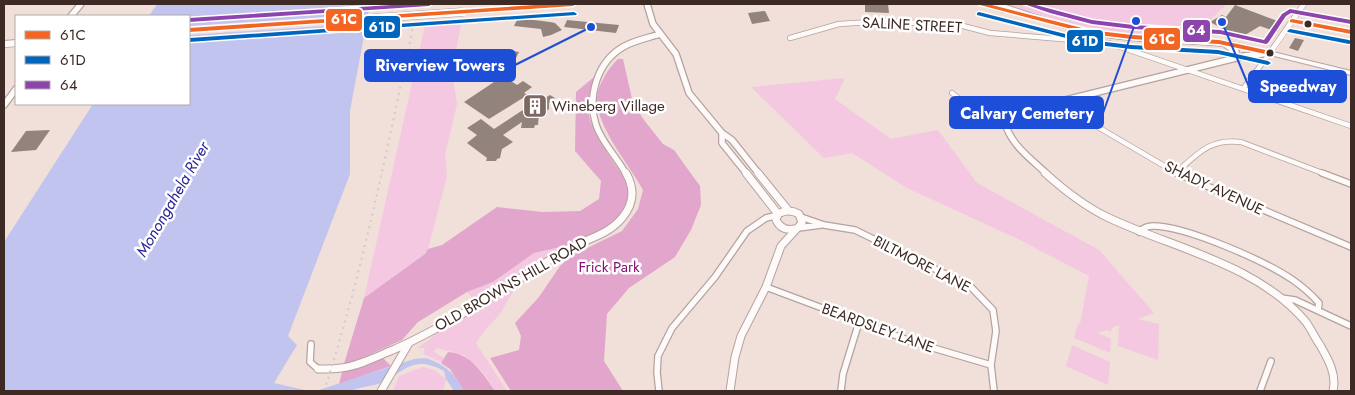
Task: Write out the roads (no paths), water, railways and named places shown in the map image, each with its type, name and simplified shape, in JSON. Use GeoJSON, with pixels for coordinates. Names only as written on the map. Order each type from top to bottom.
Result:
{"type":"FeatureCollection","features":[{"type":"Feature","properties":{"kind":"main road"},"geometry":{"type":"LineString","coordinates":[[190,30],[574,4]]}},
{"type":"Feature","properties":{"kind":"main road"},"geometry":{"type":"LineString","coordinates":[[982,4],[1027,15]]}},
{"type":"Feature","properties":{"kind":"main road"},"geometry":{"type":"LineString","coordinates":[[997,4],[1069,27],[1113,35],[1219,42],[1351,73]]}},
{"type":"Feature","properties":{"kind":"main road"},"geometry":{"type":"LineString","coordinates":[[1270,53],[1304,4]]}},
{"type":"Feature","properties":{"kind":"main road"},"geometry":{"type":"LineString","coordinates":[[1292,21],[1351,32]]}},
{"type":"Feature","properties":{"kind":"main road"},"geometry":{"type":"LineString","coordinates":[[1219,42],[1235,51],[1236,54],[1233,59]]}},
{"type":"Feature","properties":{"kind":"street"},"geometry":{"type":"LineString","coordinates":[[73,15],[81,4]]}},
{"type":"Feature","properties":{"kind":"street"},"geometry":{"type":"LineString","coordinates":[[647,4],[653,24],[673,47],[689,93],[722,134],[732,140],[788,210],[824,225]]}},
{"type":"Feature","properties":{"kind":"street","name":"SALINE STREET"},"geometry":{"type":"LineString","coordinates":[[790,38],[839,24],[856,22],[964,26],[990,33],[1109,43],[1351,126]]}},
{"type":"Feature","properties":{"kind":"street","name":"OLD BROWNS HILL ROAD"},"geometry":{"type":"LineString","coordinates":[[310,344],[309,360],[313,367],[318,369],[342,369],[409,342],[582,240],[608,232],[619,222],[631,205],[633,188],[600,134],[593,114],[594,91],[599,74],[619,49],[660,34]]}},
{"type":"Feature","properties":{"kind":"street"},"geometry":{"type":"LineString","coordinates":[[1005,123],[1016,113],[1233,59],[1270,53]]}},
{"type":"Feature","properties":{"kind":"street"},"geometry":{"type":"LineString","coordinates":[[1243,89],[1270,53]]}},
{"type":"Feature","properties":{"kind":"street"},"geometry":{"type":"LineString","coordinates":[[4,105],[15,90]]}},
{"type":"Feature","properties":{"kind":"street"},"geometry":{"type":"LineString","coordinates":[[952,93],[963,102],[1005,123],[1007,131],[1026,154],[1055,182],[1089,207],[1139,232],[1240,272],[1281,298],[1300,315],[1320,341],[1330,363],[1335,385],[1333,391]]}},
{"type":"Feature","properties":{"kind":"street","name":"SHADY AVENUE"},"geometry":{"type":"LineString","coordinates":[[1057,103],[1176,173],[1351,246]]}},
{"type":"Feature","properties":{"kind":"street"},"geometry":{"type":"LineString","coordinates":[[722,134],[722,143],[778,215],[781,246]]}},
{"type":"Feature","properties":{"kind":"street"},"geometry":{"type":"LineString","coordinates":[[1176,173],[1209,146],[1216,142],[1227,140],[1249,145],[1351,184]]}},
{"type":"Feature","properties":{"kind":"street"},"geometry":{"type":"LineString","coordinates":[[660,391],[656,378],[657,362],[670,330],[682,312],[715,277],[738,240],[763,221],[788,210]]}},
{"type":"Feature","properties":{"kind":"street"},"geometry":{"type":"LineString","coordinates":[[730,391],[735,357],[741,336],[766,287],[781,246],[802,222],[801,217]]}},
{"type":"Feature","properties":{"kind":"street"},"geometry":{"type":"LineString","coordinates":[[763,221],[797,228],[824,225]]}},
{"type":"Feature","properties":{"kind":"street","name":"BILTMORE LANE"},"geometry":{"type":"LineString","coordinates":[[824,225],[855,230],[970,286],[993,310],[996,331],[991,365],[994,391]]}},
{"type":"Feature","properties":{"kind":"street"},"geometry":{"type":"LineString","coordinates":[[1139,232],[1149,226],[1168,228],[1203,239],[1260,262],[1311,293],[1319,303],[1318,310]]}},
{"type":"Feature","properties":{"kind":"street","name":"BEARDSLEY LANE"},"geometry":{"type":"LineString","coordinates":[[766,287],[913,342],[991,365]]}},
{"type":"Feature","properties":{"kind":"street"},"geometry":{"type":"LineString","coordinates":[[1281,298],[1295,300],[1351,326]]}},
{"type":"Feature","properties":{"kind":"street"},"geometry":{"type":"LineString","coordinates":[[841,391],[843,374],[859,322]]}},
{"type":"Feature","properties":{"kind":"street"},"geometry":{"type":"LineString","coordinates":[[381,391],[409,342]]}},
{"type":"Feature","properties":{"kind":"street"},"geometry":{"type":"LineString","coordinates":[[1260,391],[1271,361]]}},
{"type":"Feature","properties":{"kind":"water","name":"Monongahela River"},"geometry":{"type":"Polygon","coordinates":[[[157,4],[370,4],[350,111],[350,174],[288,336],[297,345],[274,383],[309,391],[4,391],[4,242],[92,105],[190,105],[190,15],[150,15],[157,4]]]}},
{"type":"Feature","properties":{"kind":"water"},"geometry":{"type":"Polygon","coordinates":[[[426,358],[449,370],[464,391],[454,391],[446,379],[444,371],[431,365],[421,364],[412,365],[380,383],[347,391],[316,391],[414,359],[426,358]]]}},
{"type":"Feature","properties":{"kind":"railway"},"geometry":{"type":"LineString","coordinates":[[324,391],[339,344],[364,247],[418,4]]}},
{"type":"Feature","properties":{"kind":"place","name":"Calvary Cemetery"},"geometry":{"type":"Point","coordinates":[1136,21]}},
{"type":"Feature","properties":{"kind":"place","name":"Speedway"},"geometry":{"type":"Point","coordinates":[1222,22]}},
{"type":"Feature","properties":{"kind":"place","name":"Riverview Towers"},"geometry":{"type":"Point","coordinates":[591,27]}},
{"type":"Feature","properties":{"kind":"place","name":"Wineberg Village"},"geometry":{"type":"Point","coordinates":[535,106]}},
{"type":"Feature","properties":{"kind":"park label","name":"Frick Park"},"geometry":{"type":"Point","coordinates":[609,267]}}]}
